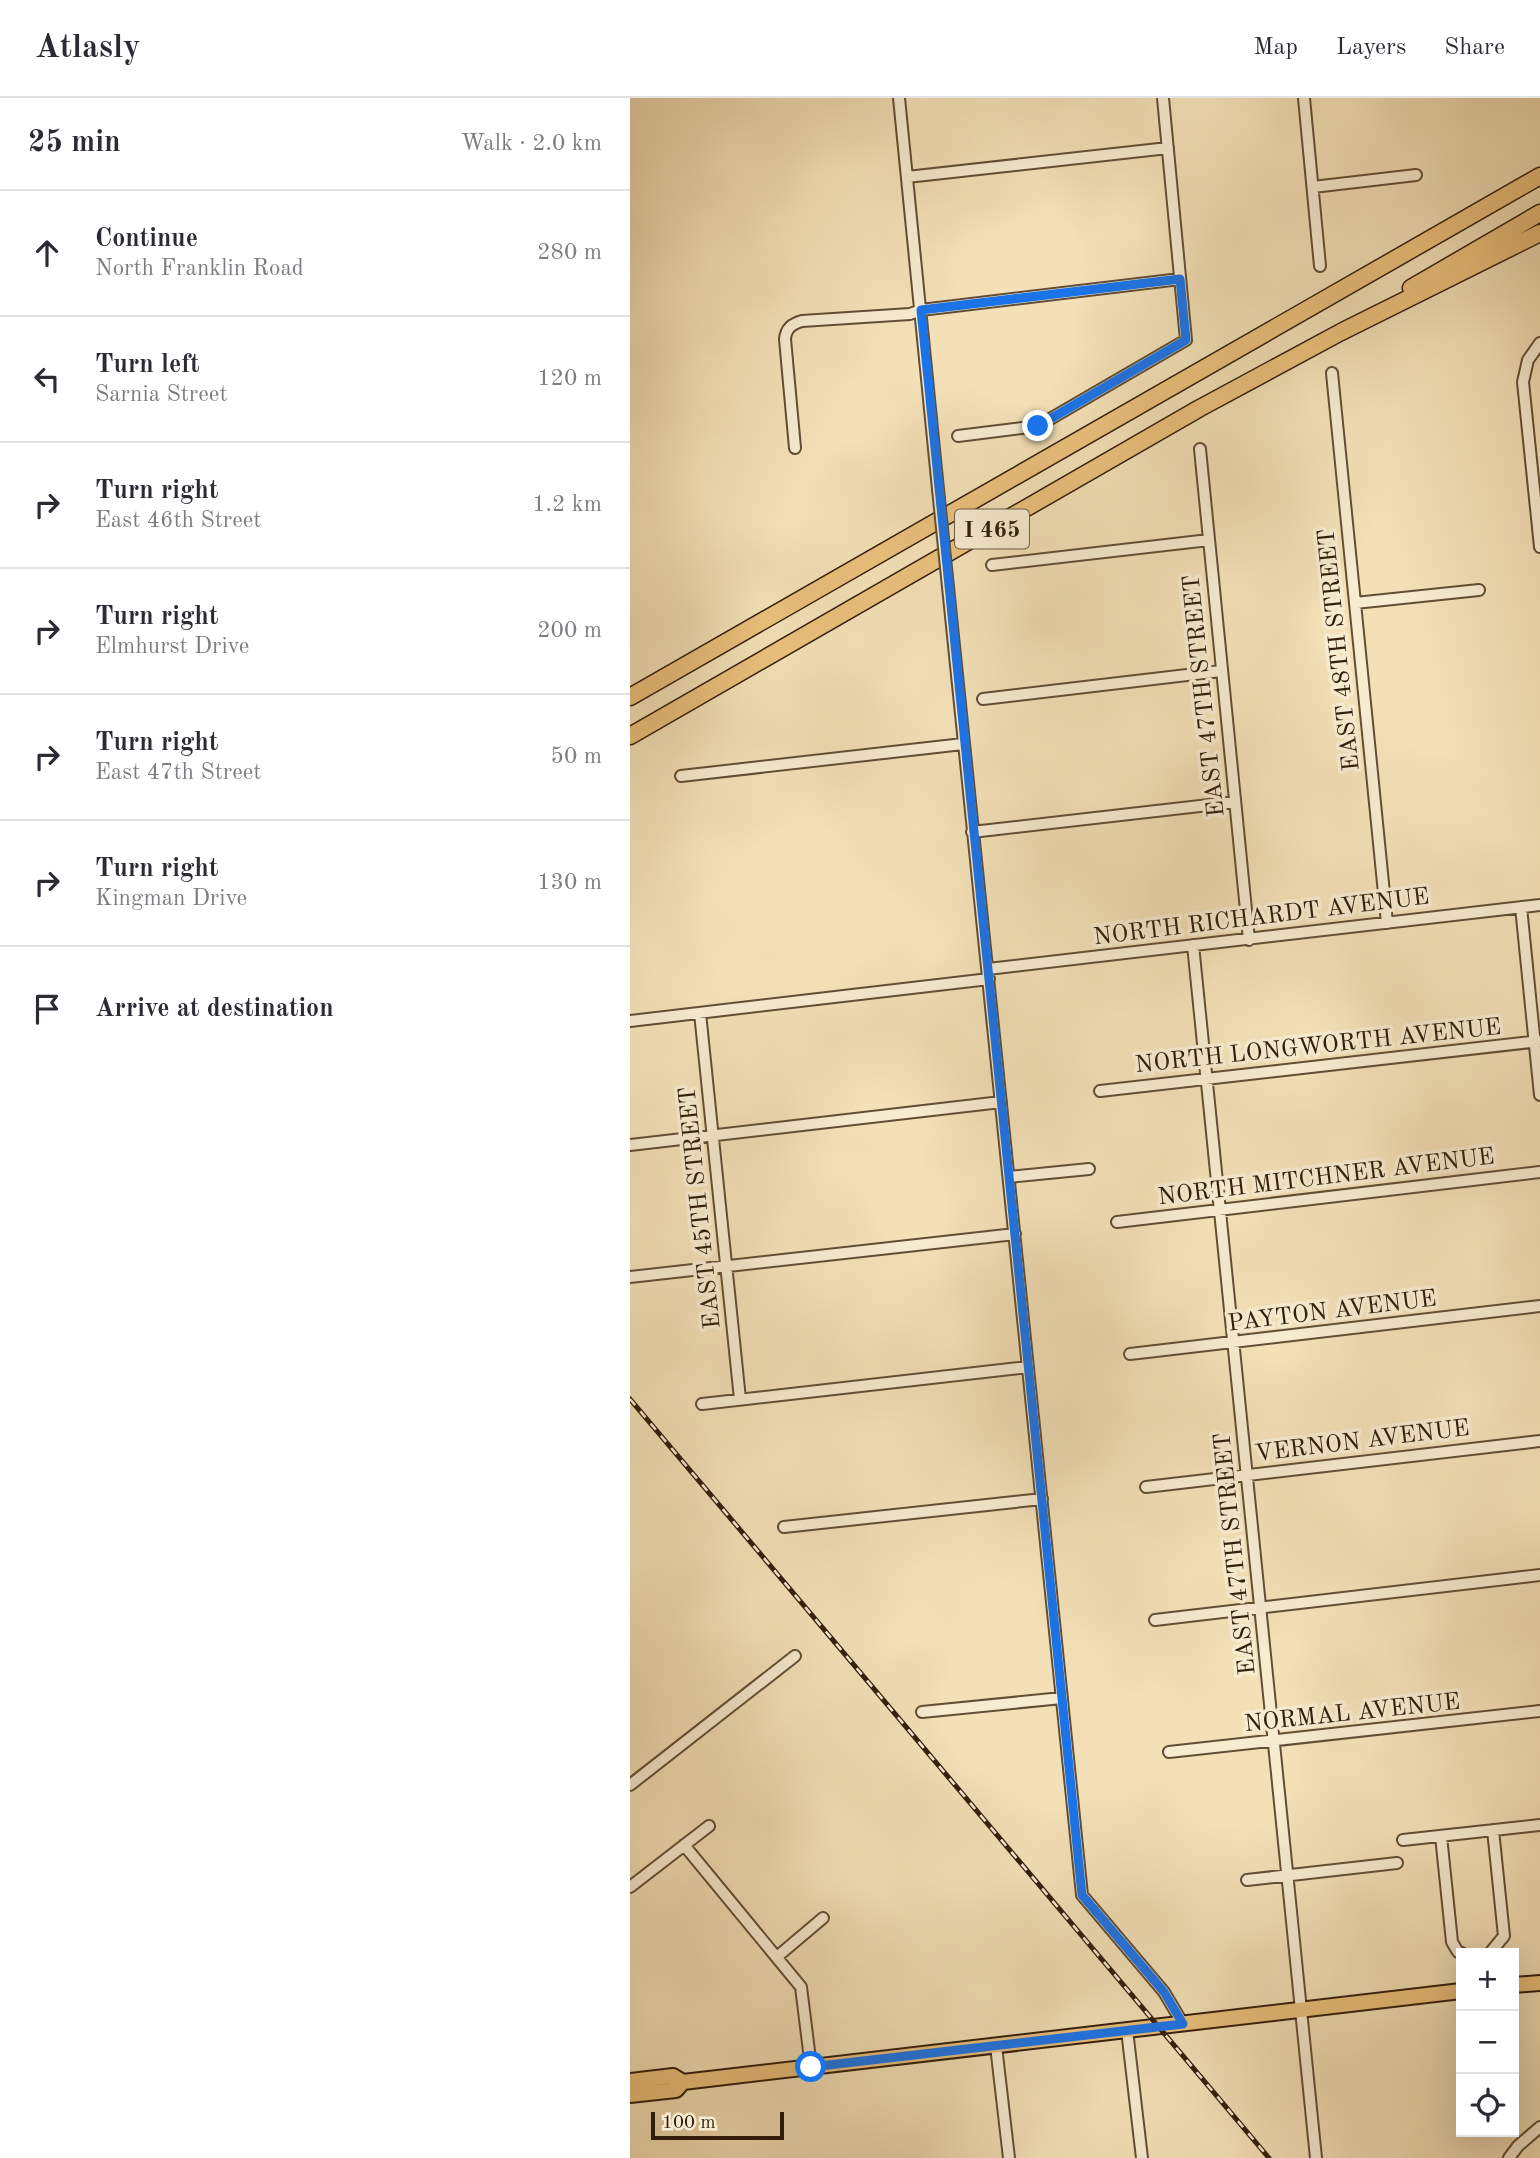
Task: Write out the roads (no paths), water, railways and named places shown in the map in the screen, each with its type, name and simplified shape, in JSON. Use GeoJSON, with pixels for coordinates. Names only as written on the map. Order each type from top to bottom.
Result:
{"type":"FeatureCollection","features":[{"type":"Feature","properties":{"kind":"highway","name":"I 465"},"geometry":{"type":"LineString","coordinates":[[630,697],[1540,176]]}},
{"type":"Feature","properties":{"kind":"highway","name":"I 465"},"geometry":{"type":"LineString","coordinates":[[630,736],[1200,408],[1341,332],[1432,275],[1540,214]]}},
{"type":"Feature","properties":{"kind":"highway"},"geometry":{"type":"LineString","coordinates":[[1341,332],[1540,233]]}},
{"type":"Feature","properties":{"kind":"main road"},"geometry":{"type":"LineString","coordinates":[[1519,1985],[1540,1983]]}},
{"type":"Feature","properties":{"kind":"main road"},"geometry":{"type":"LineString","coordinates":[[630,2081],[673,2076],[682,2081],[1456,1993]]}},
{"type":"Feature","properties":{"kind":"main road"},"geometry":{"type":"LineString","coordinates":[[630,2095],[676,2090],[682,2081]]}},
{"type":"Feature","properties":{"kind":"street"},"geometry":{"type":"LineString","coordinates":[[900,98],[972,832],[1082,1895],[1164,1992],[1183,2024]]}},
{"type":"Feature","properties":{"kind":"street"},"geometry":{"type":"LineString","coordinates":[[957,436],[1038,426],[1186,340],[1163,98]]}},
{"type":"Feature","properties":{"kind":"street"},"geometry":{"type":"LineString","coordinates":[[1304,98],[1320,266]]}},
{"type":"Feature","properties":{"kind":"street"},"geometry":{"type":"LineString","coordinates":[[907,177],[1168,148]]}},
{"type":"Feature","properties":{"kind":"street"},"geometry":{"type":"LineString","coordinates":[[1313,187],[1416,175]]}},
{"type":"Feature","properties":{"kind":"street"},"geometry":{"type":"LineString","coordinates":[[795,448],[785,339],[790,326],[802,321],[909,314],[921,310],[1180,279]]}},
{"type":"Feature","properties":{"kind":"street"},"geometry":{"type":"LineString","coordinates":[[1540,343],[1531,355],[1523,382],[1540,547]]}},
{"type":"Feature","properties":{"kind":"street","name":"EAST 48TH STREET"},"geometry":{"type":"LineString","coordinates":[[1332,373],[1387,923]]}},
{"type":"Feature","properties":{"kind":"street","name":"EAST 47TH STREET"},"geometry":{"type":"LineString","coordinates":[[1200,449],[1249,940]]}},
{"type":"Feature","properties":{"kind":"street"},"geometry":{"type":"LineString","coordinates":[[992,565],[1209,540]]}},
{"type":"Feature","properties":{"kind":"street"},"geometry":{"type":"LineString","coordinates":[[1355,603],[1479,590]]}},
{"type":"Feature","properties":{"kind":"street"},"geometry":{"type":"LineString","coordinates":[[983,699],[1221,671]]}},
{"type":"Feature","properties":{"kind":"street"},"geometry":{"type":"LineString","coordinates":[[681,776],[964,744]]}},
{"type":"Feature","properties":{"kind":"street"},"geometry":{"type":"LineString","coordinates":[[972,832],[1235,802]]}},
{"type":"Feature","properties":{"kind":"street","name":"NORTH RICHARDT AVENUE"},"geometry":{"type":"LineString","coordinates":[[630,1021],[1193,945],[1540,905]]}},
{"type":"Feature","properties":{"kind":"street"},"geometry":{"type":"LineString","coordinates":[[1521,907],[1537,1041],[1540,1095]]}},
{"type":"Feature","properties":{"kind":"street","name":"EAST 47TH STREET"},"geometry":{"type":"LineString","coordinates":[[1193,945],[1316,2158]]}},
{"type":"Feature","properties":{"kind":"street","name":"EAST 45TH STREET"},"geometry":{"type":"LineString","coordinates":[[700,1013],[740,1399]]}},
{"type":"Feature","properties":{"kind":"street","name":"NORTH LONGWORTH AVENUE"},"geometry":{"type":"LineString","coordinates":[[1100,1091],[1537,1041]]}},
{"type":"Feature","properties":{"kind":"street"},"geometry":{"type":"LineString","coordinates":[[630,1144],[1001,1102]]}},
{"type":"Feature","properties":{"kind":"street"},"geometry":{"type":"LineString","coordinates":[[1009,1177],[1089,1169]]}},
{"type":"Feature","properties":{"kind":"street","name":"NORTH MITCHNER AVENUE"},"geometry":{"type":"LineString","coordinates":[[1117,1222],[1540,1172]]}},
{"type":"Feature","properties":{"kind":"street"},"geometry":{"type":"LineString","coordinates":[[630,1278],[1014,1234]]}},
{"type":"Feature","properties":{"kind":"street","name":"PAYTON AVENUE"},"geometry":{"type":"LineString","coordinates":[[1130,1354],[1540,1306]]}},
{"type":"Feature","properties":{"kind":"street"},"geometry":{"type":"LineString","coordinates":[[702,1404],[1028,1367]]}},
{"type":"Feature","properties":{"kind":"street","name":"VERNON AVENUE"},"geometry":{"type":"LineString","coordinates":[[1146,1487],[1540,1441]]}},
{"type":"Feature","properties":{"kind":"street"},"geometry":{"type":"LineString","coordinates":[[784,1527],[1042,1499]]}},
{"type":"Feature","properties":{"kind":"street"},"geometry":{"type":"LineString","coordinates":[[1155,1620],[1540,1575]]}},
{"type":"Feature","properties":{"kind":"street"},"geometry":{"type":"LineString","coordinates":[[631,1784],[795,1656]]}},
{"type":"Feature","properties":{"kind":"street"},"geometry":{"type":"LineString","coordinates":[[922,1712],[1062,1698]]}},
{"type":"Feature","properties":{"kind":"street","name":"NORMAL AVENUE"},"geometry":{"type":"LineString","coordinates":[[1169,1752],[1540,1711]]}},
{"type":"Feature","properties":{"kind":"street"},"geometry":{"type":"LineString","coordinates":[[1402,1840],[1540,1825]]}},
{"type":"Feature","properties":{"kind":"street"},"geometry":{"type":"LineString","coordinates":[[630,1887],[709,1826]]}},
{"type":"Feature","properties":{"kind":"street"},"geometry":{"type":"LineString","coordinates":[[1493,1830],[1504,1936],[1494,1948]]}},
{"type":"Feature","properties":{"kind":"street"},"geometry":{"type":"LineString","coordinates":[[1441,1836],[1452,1942],[1456,1949]]}},
{"type":"Feature","properties":{"kind":"street"},"geometry":{"type":"LineString","coordinates":[[684,1845],[801,1987],[811,2067]]}},
{"type":"Feature","properties":{"kind":"street"},"geometry":{"type":"LineString","coordinates":[[1247,1880],[1397,1863]]}},
{"type":"Feature","properties":{"kind":"street"},"geometry":{"type":"LineString","coordinates":[[778,1956],[823,1918]]}},
{"type":"Feature","properties":{"kind":"street"},"geometry":{"type":"LineString","coordinates":[[1127,2030],[1142,2158]]}},
{"type":"Feature","properties":{"kind":"street"},"geometry":{"type":"LineString","coordinates":[[996,2046],[1009,2158]]}},
{"type":"Feature","properties":{"kind":"street"},"geometry":{"type":"LineString","coordinates":[[1509,2158],[1521,2143],[1540,2127]]}},
{"type":"Feature","properties":{"kind":"railway"},"geometry":{"type":"LineString","coordinates":[[630,1399],[1269,2158]]}}]}
